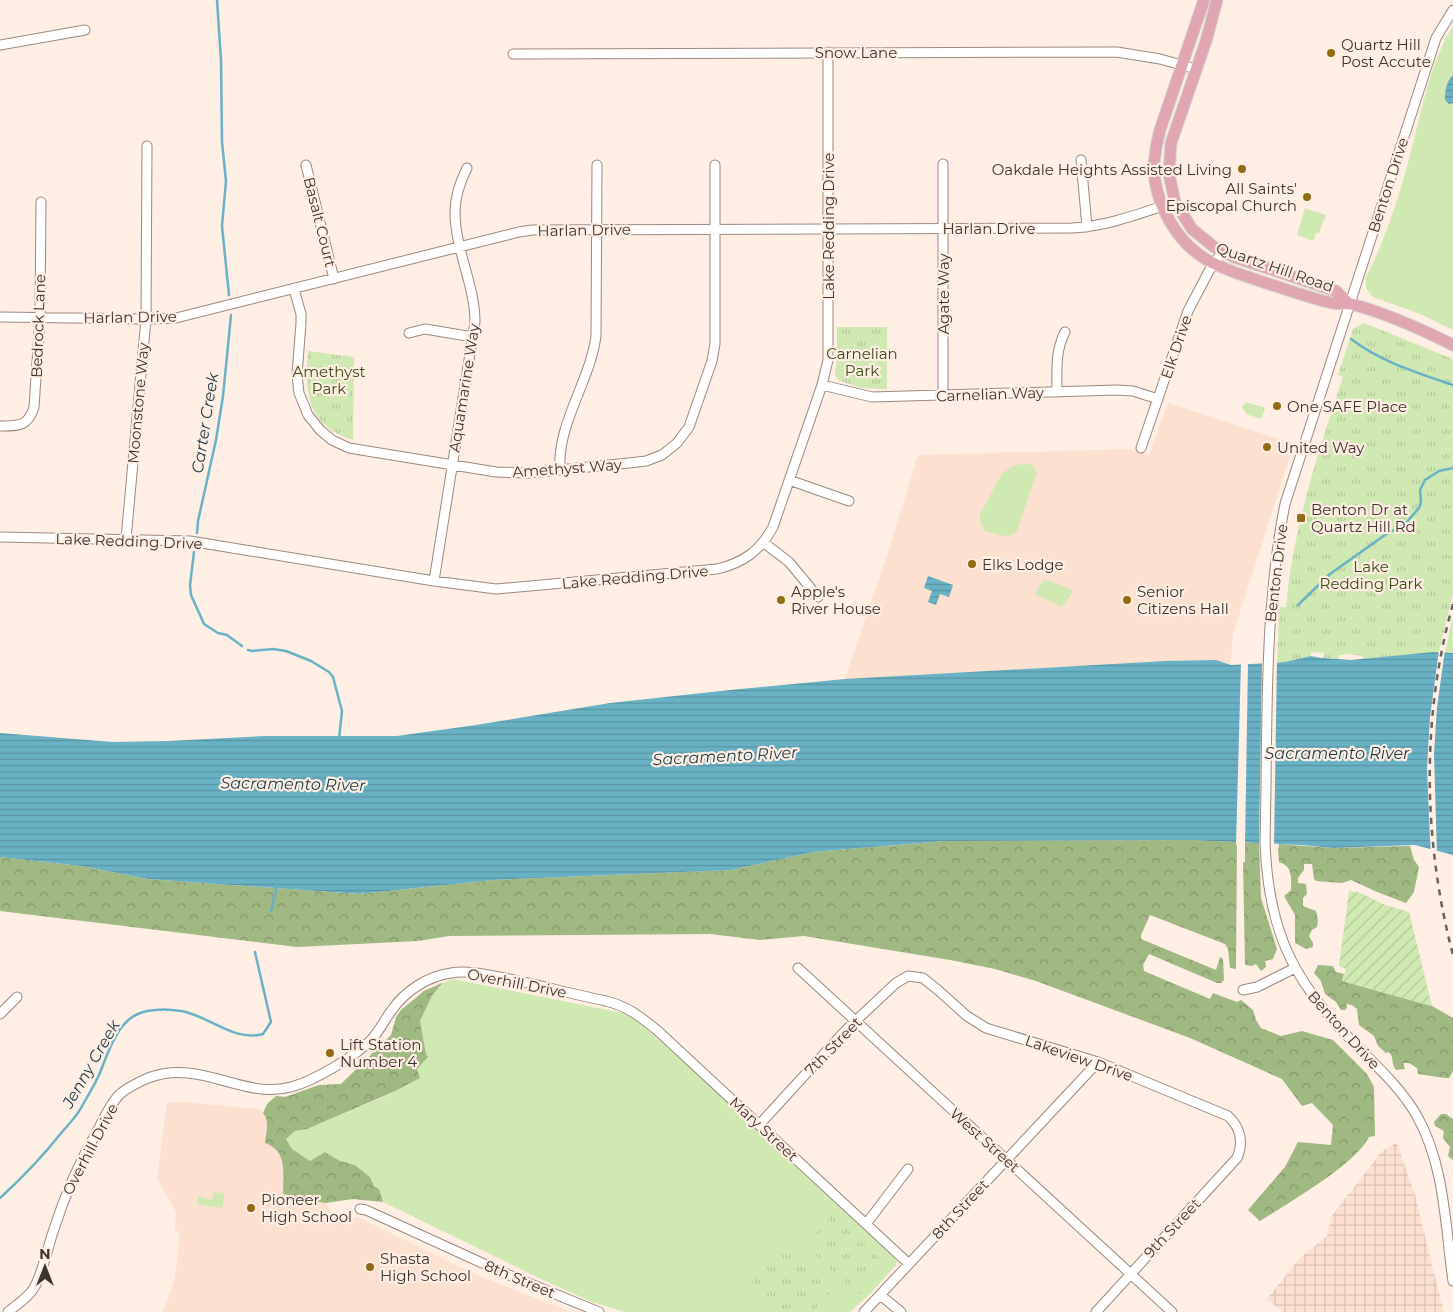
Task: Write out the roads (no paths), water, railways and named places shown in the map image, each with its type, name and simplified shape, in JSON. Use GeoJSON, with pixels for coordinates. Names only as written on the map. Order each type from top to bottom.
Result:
{"type":"FeatureCollection","features":[{"type":"Feature","properties":{"kind":"main road","name":"Quartz Hill Road"},"geometry":{"type":"LineString","coordinates":[[1204,0],[1181,64],[1155,152],[1155,176],[1163,206],[1172,225],[1192,249],[1214,264],[1334,304],[1350,304],[1399,321],[1453,345]]}},
{"type":"Feature","properties":{"kind":"main road","name":"Quartz Hill Road"},"geometry":{"type":"LineString","coordinates":[[1217,0],[1170,149],[1169,174],[1175,202],[1192,229],[1222,252],[1336,291],[1350,304]]}},
{"type":"Feature","properties":{"kind":"street","name":"Benton Drive"},"geometry":{"type":"LineString","coordinates":[[1453,10],[1436,38],[1285,504],[1275,561],[1269,630],[1265,842],[1266,869],[1276,922],[1295,968],[1311,995],[1326,1013],[1389,1078],[1416,1115],[1431,1146],[1439,1174],[1453,1282]]}},
{"type":"Feature","properties":{"kind":"street"},"geometry":{"type":"LineString","coordinates":[[0,45],[85,30]]}},
{"type":"Feature","properties":{"kind":"street","name":"Lake Redding Drive"},"geometry":{"type":"LineString","coordinates":[[0,537],[190,541],[434,581],[501,589],[717,570],[744,560],[755,552],[773,527],[826,374],[828,355],[828,52]]}},
{"type":"Feature","properties":{"kind":"street","name":"Snow Lane"},"geometry":{"type":"LineString","coordinates":[[513,54],[1117,52],[1140,54],[1196,69]]}},
{"type":"Feature","properties":{"kind":"street","name":"Moonstone Way"},"geometry":{"type":"LineString","coordinates":[[126,539],[146,319],[147,146]]}},
{"type":"Feature","properties":{"kind":"street"},"geometry":{"type":"LineString","coordinates":[[1081,160],[1087,228]]}},
{"type":"Feature","properties":{"kind":"street","name":"Agate Way"},"geometry":{"type":"LineString","coordinates":[[944,164],[944,395]]}},
{"type":"Feature","properties":{"kind":"street","name":"Basalt Court"},"geometry":{"type":"LineString","coordinates":[[306,165],[334,279]]}},
{"type":"Feature","properties":{"kind":"street"},"geometry":{"type":"LineString","coordinates":[[560,470],[560,454],[564,433],[594,346],[597,324],[597,165]]}},
{"type":"Feature","properties":{"kind":"street","name":"Amethyst Way"},"geometry":{"type":"LineString","coordinates":[[294,289],[301,314],[297,383],[302,402],[313,422],[329,438],[349,448],[505,473],[560,470],[646,461],[669,451],[686,432],[697,408],[714,353],[715,165]]}},
{"type":"Feature","properties":{"kind":"street","name":"Aquamarine Way"},"geometry":{"type":"LineString","coordinates":[[434,581],[475,316],[455,219],[458,188],[466,168]]}},
{"type":"Feature","properties":{"kind":"street","name":"Bedrock Lane"},"geometry":{"type":"LineString","coordinates":[[0,426],[20,425],[28,420],[34,407],[40,317],[41,202]]}},
{"type":"Feature","properties":{"kind":"street","name":"Harlan Drive"},"geometry":{"type":"LineString","coordinates":[[0,317],[176,318],[532,230],[1087,228],[1124,219],[1175,202]]}},
{"type":"Feature","properties":{"kind":"street","name":"Elk Drive"},"geometry":{"type":"LineString","coordinates":[[1141,448],[1186,317],[1194,298],[1222,252]]}},
{"type":"Feature","properties":{"kind":"street"},"geometry":{"type":"LineString","coordinates":[[409,333],[425,329],[473,337]]}},
{"type":"Feature","properties":{"kind":"street"},"geometry":{"type":"LineString","coordinates":[[1057,392],[1057,354],[1065,332]]}},
{"type":"Feature","properties":{"kind":"street","name":"Carnelian Way"},"geometry":{"type":"LineString","coordinates":[[822,385],[866,397],[1124,390],[1158,399]]}},
{"type":"Feature","properties":{"kind":"street"},"geometry":{"type":"LineString","coordinates":[[789,480],[849,501]]}},
{"type":"Feature","properties":{"kind":"street"},"geometry":{"type":"LineString","coordinates":[[763,542],[789,562],[818,597]]}},
{"type":"Feature","properties":{"kind":"street","name":"West Street"},"geometry":{"type":"LineString","coordinates":[[798,968],[1172,1312]]}},
{"type":"Feature","properties":{"kind":"street"},"geometry":{"type":"LineString","coordinates":[[1243,990],[1257,987],[1295,968]]}},
{"type":"Feature","properties":{"kind":"street","name":"Overhill Drive"},"geometry":{"type":"LineString","coordinates":[[8,1312],[34,1288],[66,1191],[111,1106],[121,1093],[144,1080],[169,1073],[186,1072],[212,1076],[248,1086],[272,1089],[291,1087],[329,1070],[367,1044],[403,996],[426,981],[448,973],[464,972],[492,976],[612,1002]]}},
{"type":"Feature","properties":{"kind":"street","name":"7th Street"},"geometry":{"type":"LineString","coordinates":[[759,1124],[846,1030],[902,978],[913,976]]}},
{"type":"Feature","properties":{"kind":"street","name":"Lakeview Drive"},"geometry":{"type":"LineString","coordinates":[[913,976],[922,978],[960,1011],[986,1028],[1098,1062],[1222,1112],[1237,1126],[1241,1140]]}},
{"type":"Feature","properties":{"kind":"street"},"geometry":{"type":"LineString","coordinates":[[0,1014],[18,997]]}},
{"type":"Feature","properties":{"kind":"street","name":"Mary Street"},"geometry":{"type":"LineString","coordinates":[[612,1002],[635,1012],[651,1025],[909,1264]]}},
{"type":"Feature","properties":{"kind":"street","name":"8th Street"},"geometry":{"type":"LineString","coordinates":[[864,1312],[1098,1062]]}},
{"type":"Feature","properties":{"kind":"street","name":"9th Street"},"geometry":{"type":"LineString","coordinates":[[1096,1312],[1233,1162],[1240,1150],[1241,1140]]}},
{"type":"Feature","properties":{"kind":"street"},"geometry":{"type":"LineString","coordinates":[[866,1224],[908,1169]]}},
{"type":"Feature","properties":{"kind":"street","name":"8th Street"},"geometry":{"type":"LineString","coordinates":[[360,1209],[366,1210],[504,1273],[599,1312]]}},
{"type":"Feature","properties":{"kind":"street"},"geometry":{"type":"LineString","coordinates":[[880,1295],[901,1312]]}},
{"type":"Feature","properties":{"kind":"water"},"geometry":{"type":"Polygon","coordinates":[[[1453,75],[1453,103],[1449,104],[1445,100],[1446,90],[1447,84],[1453,75]]]}},
{"type":"Feature","properties":{"kind":"water"},"geometry":{"type":"Polygon","coordinates":[[[928,576],[953,585],[949,597],[940,594],[936,605],[928,602],[932,591],[924,588],[928,576]]]}},
{"type":"Feature","properties":{"kind":"water","name":"Sacramento River"},"geometry":{"type":"Polygon","coordinates":[[[1433,652],[1453,653],[1453,855],[1415,845],[1333,848],[1189,840],[944,841],[813,852],[731,870],[493,880],[359,894],[148,879],[81,866],[0,857],[0,733],[113,742],[266,736],[397,736],[610,703],[845,679],[1165,661],[1216,660],[1231,665],[1285,662],[1311,656],[1351,660],[1433,652]]]}},
{"type":"Feature","properties":{"kind":"waterway"},"geometry":{"type":"LineString","coordinates":[[217,0],[221,60],[222,142],[226,181],[222,226],[229,295]]}},
{"type":"Feature","properties":{"kind":"waterway","name":"Carter Creek"},"geometry":{"type":"LineString","coordinates":[[197,533],[223,396],[231,315]]}},
{"type":"Feature","properties":{"kind":"waterway"},"geometry":{"type":"LineString","coordinates":[[1351,339],[1387,360],[1453,385]]}},
{"type":"Feature","properties":{"kind":"waterway"},"geometry":{"type":"LineString","coordinates":[[1298,605],[1330,574],[1385,535],[1405,524],[1419,508],[1421,502],[1420,490],[1425,480],[1439,471],[1453,468]]}},
{"type":"Feature","properties":{"kind":"waterway","name":"Carter Creek"},"geometry":{"type":"LineString","coordinates":[[194,552],[190,585],[191,595],[204,624],[218,633],[227,635],[242,646]]}},
{"type":"Feature","properties":{"kind":"waterway","name":"Carter Creek"},"geometry":{"type":"LineString","coordinates":[[248,650],[273,649],[286,651],[311,661],[329,672],[333,677],[342,711],[339,739]]}},
{"type":"Feature","properties":{"kind":"waterway","name":"Jenny Creek"},"geometry":{"type":"LineString","coordinates":[[271,911],[277,885]]}},
{"type":"Feature","properties":{"kind":"waterway","name":"Jenny Creek"},"geometry":{"type":"LineString","coordinates":[[0,1198],[40,1158],[77,1114],[97,1079],[116,1036],[122,1027],[137,1014],[155,1010],[177,1010],[192,1014],[232,1032],[252,1036],[263,1034],[271,1022],[255,952]]}},
{"type":"Feature","properties":{"kind":"railway"},"geometry":{"type":"LineString","coordinates":[[1453,604],[1435,690],[1430,779],[1431,824],[1436,868],[1443,912],[1453,955]]}},
{"type":"Feature","properties":{"kind":"place","name":"Quartz Hill Post Accute"},"geometry":{"type":"Point","coordinates":[1331,53]}},
{"type":"Feature","properties":{"kind":"place","name":"Oakdale Heights Assisted Living"},"geometry":{"type":"Point","coordinates":[1242,169]}},
{"type":"Feature","properties":{"kind":"place","name":"All Saints' Episcopal Church"},"geometry":{"type":"Point","coordinates":[1307,197]}},
{"type":"Feature","properties":{"kind":"place","name":"One SAFE Place"},"geometry":{"type":"Point","coordinates":[1277,406]}},
{"type":"Feature","properties":{"kind":"place","name":"United Way"},"geometry":{"type":"Point","coordinates":[1267,447]}},
{"type":"Feature","properties":{"kind":"place","name":"Benton Dr at Quartz Hill Rd"},"geometry":{"type":"Point","coordinates":[1301,518]}},
{"type":"Feature","properties":{"kind":"place","name":"Elks Lodge"},"geometry":{"type":"Point","coordinates":[972,564]}},
{"type":"Feature","properties":{"kind":"place","name":"Apple's River House"},"geometry":{"type":"Point","coordinates":[781,600]}},
{"type":"Feature","properties":{"kind":"place","name":"Senior Citizens Hall"},"geometry":{"type":"Point","coordinates":[1127,600]}},
{"type":"Feature","properties":{"kind":"place","name":"Lift Station Number 4"},"geometry":{"type":"Point","coordinates":[330,1053]}},
{"type":"Feature","properties":{"kind":"place","name":"Pioneer High School"},"geometry":{"type":"Point","coordinates":[251,1208]}},
{"type":"Feature","properties":{"kind":"place","name":"Shasta High School"},"geometry":{"type":"Point","coordinates":[370,1267]}},
{"type":"Feature","properties":{"kind":"park label","name":"Carnelian Park"},"geometry":{"type":"Point","coordinates":[862,362]}},
{"type":"Feature","properties":{"kind":"park label","name":"Amethyst Park"},"geometry":{"type":"Point","coordinates":[329,380]}},
{"type":"Feature","properties":{"kind":"park label","name":"Lake Redding Park"},"geometry":{"type":"Point","coordinates":[1371,574]}}]}
